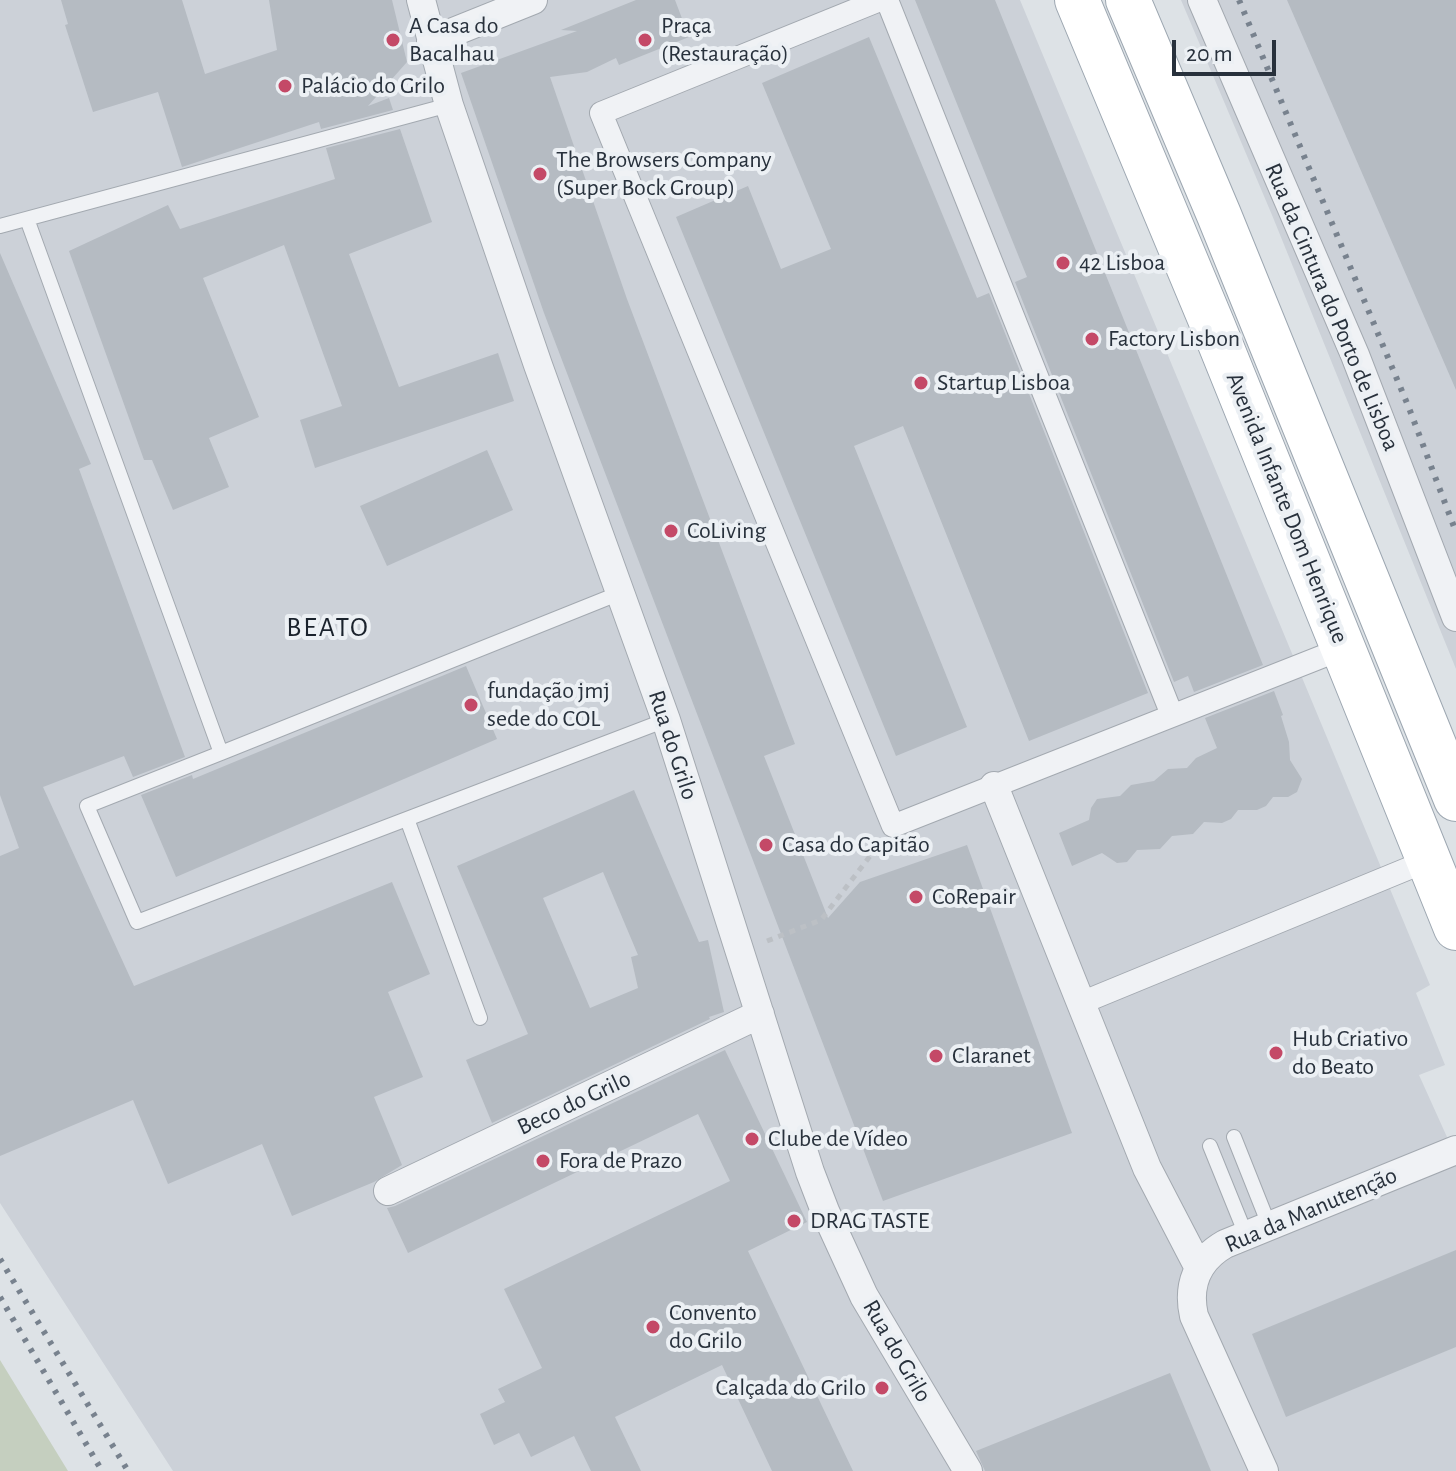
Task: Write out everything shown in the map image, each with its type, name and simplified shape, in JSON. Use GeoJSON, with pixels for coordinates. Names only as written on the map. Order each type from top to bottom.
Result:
{"type":"FeatureCollection","features":[{"type":"Feature","properties":{"kind":"main road","name":"Avenida Infante Dom Henrique"},"geometry":{"type":"LineString","coordinates":[[1077,0],[1208,312],[1456,928]]}},
{"type":"Feature","properties":{"kind":"main road","name":"Avenida Infante Dom Henrique"},"geometry":{"type":"LineString","coordinates":[[1128,0],[1456,799]]}},
{"type":"Feature","properties":{"kind":"street","name":"Rua do Grilo"},"geometry":{"type":"LineString","coordinates":[[421,0],[449,105],[538,365],[666,720],[810,1172],[864,1296],[968,1471]]}},
{"type":"Feature","properties":{"kind":"street"},"geometry":{"type":"LineString","coordinates":[[431,41],[533,0]]}},
{"type":"Feature","properties":{"kind":"street"},"geometry":{"type":"LineString","coordinates":[[880,0],[601,113],[893,826],[1344,648]]}},
{"type":"Feature","properties":{"kind":"street"},"geometry":{"type":"LineString","coordinates":[[887,0],[1172,715]]}},
{"type":"Feature","properties":{"kind":"street","name":"Rua da Cintura do Porto de Lisboa"},"geometry":{"type":"LineString","coordinates":[[1202,0],[1355,355],[1456,617]]}},
{"type":"Feature","properties":{"kind":"street"},"geometry":{"type":"LineString","coordinates":[[994,786],[1147,1168],[1199,1268]]}},
{"type":"Feature","properties":{"kind":"street"},"geometry":{"type":"LineString","coordinates":[[1081,1003],[1429,860]]}},
{"type":"Feature","properties":{"kind":"street","name":"Beco do Grilo"},"geometry":{"type":"LineString","coordinates":[[388,1191],[760,1014]]}},
{"type":"Feature","properties":{"kind":"street","name":"Rua da Manutenção"},"geometry":{"type":"LineString","coordinates":[[1264,1471],[1194,1316],[1192,1288],[1199,1268],[1212,1251],[1257,1230],[1456,1150]]}},
{"type":"Feature","properties":{"kind":"lane"},"geometry":{"type":"LineString","coordinates":[[0,226],[449,105]]}},
{"type":"Feature","properties":{"kind":"lane"},"geometry":{"type":"LineString","coordinates":[[27,219],[221,753]]}},
{"type":"Feature","properties":{"kind":"lane"},"geometry":{"type":"LineString","coordinates":[[620,593],[87,806],[137,922],[666,720]]}},
{"type":"Feature","properties":{"kind":"lane"},"geometry":{"type":"LineString","coordinates":[[407,819],[480,1018]]}},
{"type":"Feature","properties":{"kind":"lane"},"geometry":{"type":"LineString","coordinates":[[1234,1137],[1257,1230]]}},
{"type":"Feature","properties":{"kind":"lane"},"geometry":{"type":"LineString","coordinates":[[1210,1146],[1257,1230]]}},
{"type":"Feature","properties":{"kind":"path"},"geometry":{"type":"LineString","coordinates":[[739,950],[821,920],[893,826]]}},
{"type":"Feature","properties":{"kind":"shaded area"},"geometry":{"type":"Polygon","coordinates":[[[0,0],[1020,0],[1430,985],[1416,993],[1445,1065],[1419,1075],[1456,1157],[1456,1471],[173,1471],[0,1203],[0,0]]]}},
{"type":"Feature","properties":{"kind":"shaded area"},"geometry":{"type":"Polygon","coordinates":[[[1181,0],[1456,0],[1456,669],[1272,215],[1181,0]]]}},
{"type":"Feature","properties":{"kind":"green space"},"geometry":{"type":"Polygon","coordinates":[[[0,1360],[68,1471],[0,1471],[0,1360]]]}},
{"type":"Feature","properties":{"kind":"building","name":"Palácio do Grilo"},"geometry":{"type":"Polygon","coordinates":[[[61,0],[182,0],[205,74],[277,50],[269,0],[392,0],[407,62],[368,106],[389,98],[393,110],[321,129],[319,122],[182,167],[158,92],[93,112],[65,25],[68,24],[61,0]]]}},
{"type":"Feature","properties":{"kind":"building"},"geometry":{"type":"Polygon","coordinates":[[[636,0],[675,0],[689,37],[619,65],[616,58],[587,72],[550,77],[627,299],[795,744],[764,756],[828,918],[860,882],[967,845],[1072,1133],[883,1201],[544,313],[461,73],[577,31],[561,30],[636,0]]]}},
{"type":"Feature","properties":{"kind":"building","name":"Factory Lisbon"},"geometry":{"type":"Polygon","coordinates":[[[915,0],[995,0],[1263,665],[1194,692],[1188,676],[1174,682],[1015,282],[1027,277],[915,0]]]}},
{"type":"Feature","properties":{"kind":"building"},"geometry":{"type":"Polygon","coordinates":[[[1287,0],[1456,0],[1456,390],[1287,0]]]}},
{"type":"Feature","properties":{"kind":"building","name":"Startup Lisboa"},"geometry":{"type":"Polygon","coordinates":[[[869,37],[977,298],[989,293],[1148,693],[1029,741],[903,426],[854,446],[967,727],[896,756],[676,217],[748,186],[781,269],[831,249],[762,83],[869,37]]]}},
{"type":"Feature","properties":{"kind":"building"},"geometry":{"type":"Polygon","coordinates":[[[400,129],[432,222],[349,254],[399,387],[498,353],[514,401],[315,468],[300,420],[342,406],[284,245],[203,278],[259,417],[209,438],[229,487],[173,510],[152,460],[144,460],[69,251],[168,205],[180,229],[335,179],[326,148],[400,129]]]}},
{"type":"Feature","properties":{"kind":"building"},"geometry":{"type":"Polygon","coordinates":[[[0,253],[91,464],[79,469],[185,757],[133,777],[124,756],[43,787],[134,986],[392,882],[430,974],[388,992],[423,1077],[374,1097],[402,1165],[374,1182],[292,1216],[262,1144],[168,1184],[133,1100],[0,1156],[0,856],[19,848],[0,795],[0,253]]]}},
{"type":"Feature","properties":{"kind":"building"},"geometry":{"type":"Polygon","coordinates":[[[487,450],[513,510],[387,566],[360,506],[487,450]]]}},
{"type":"Feature","properties":{"kind":"building"},"geometry":{"type":"Polygon","coordinates":[[[466,666],[497,739],[176,877],[141,795],[192,775],[193,779],[466,666]]]}},
{"type":"Feature","properties":{"kind":"building"},"geometry":{"type":"Polygon","coordinates":[[[1274,691],[1283,715],[1290,760],[1302,779],[1297,792],[1288,797],[1273,797],[1266,806],[1257,810],[1238,810],[1231,819],[1222,823],[1204,822],[1193,834],[1172,836],[1160,849],[1137,850],[1127,862],[1117,863],[1102,853],[1072,866],[1059,833],[1089,820],[1091,808],[1097,799],[1120,796],[1131,785],[1154,781],[1168,769],[1187,768],[1196,758],[1217,748],[1205,718],[1274,691]]]}},
{"type":"Feature","properties":{"kind":"building"},"geometry":{"type":"Polygon","coordinates":[[[634,790],[699,942],[708,940],[724,1012],[492,1123],[466,1060],[528,1034],[457,866],[634,790]],[[603,872],[543,898],[590,1008],[638,988],[631,957],[638,955],[603,872]]]}},
{"type":"Feature","properties":{"kind":"building","name":"Convento do Grilo"},"geometry":{"type":"Polygon","coordinates":[[[725,1050],[807,1222],[748,1251],[853,1471],[772,1471],[722,1365],[615,1417],[641,1471],[591,1471],[574,1436],[531,1457],[519,1433],[494,1445],[480,1414],[505,1402],[498,1389],[542,1368],[504,1289],[730,1181],[698,1114],[408,1253],[387,1208],[725,1050]]]}},
{"type":"Feature","properties":{"kind":"building"},"geometry":{"type":"Polygon","coordinates":[[[1456,1250],[1456,1347],[1286,1417],[1252,1334],[1456,1250]]]}},
{"type":"Feature","properties":{"kind":"building"},"geometry":{"type":"Polygon","coordinates":[[[1170,1373],[1211,1471],[985,1471],[976,1451],[1170,1373]]]}},
{"type":"Feature","properties":{"kind":"railway"},"geometry":{"type":"LineString","coordinates":[[1239,0],[1409,408],[1456,532]]}},
{"type":"Feature","properties":{"kind":"railway"},"geometry":{"type":"LineString","coordinates":[[0,1259],[128,1471]]}},
{"type":"Feature","properties":{"kind":"railway"},"geometry":{"type":"LineString","coordinates":[[0,1297],[102,1471]]}},
{"type":"Feature","properties":{"kind":"place","name":"A Casa do Bacalhau"},"geometry":{"type":"Point","coordinates":[393,40]}},
{"type":"Feature","properties":{"kind":"place","name":"Praça (Restauração)"},"geometry":{"type":"Point","coordinates":[645,40]}},
{"type":"Feature","properties":{"kind":"place","name":"Palácio do Grilo"},"geometry":{"type":"Point","coordinates":[285,86]}},
{"type":"Feature","properties":{"kind":"place","name":"The Browsers Company (Super Bock Group)"},"geometry":{"type":"Point","coordinates":[540,174]}},
{"type":"Feature","properties":{"kind":"place","name":"42 Lisboa"},"geometry":{"type":"Point","coordinates":[1063,263]}},
{"type":"Feature","properties":{"kind":"place","name":"Factory Lisbon"},"geometry":{"type":"Point","coordinates":[1092,339]}},
{"type":"Feature","properties":{"kind":"place","name":"Startup Lisboa"},"geometry":{"type":"Point","coordinates":[921,383]}},
{"type":"Feature","properties":{"kind":"place","name":"CoLiving"},"geometry":{"type":"Point","coordinates":[671,531]}},
{"type":"Feature","properties":{"kind":"place","name":"fundação jmj sede do COL"},"geometry":{"type":"Point","coordinates":[471,705]}},
{"type":"Feature","properties":{"kind":"place","name":"Casa do Capitão"},"geometry":{"type":"Point","coordinates":[766,845]}},
{"type":"Feature","properties":{"kind":"place","name":"CoRepair"},"geometry":{"type":"Point","coordinates":[916,897]}},
{"type":"Feature","properties":{"kind":"place","name":"Hub Criativo do Beato"},"geometry":{"type":"Point","coordinates":[1276,1053]}},
{"type":"Feature","properties":{"kind":"place","name":"Claranet"},"geometry":{"type":"Point","coordinates":[936,1056]}},
{"type":"Feature","properties":{"kind":"place","name":"Clube de Vídeo"},"geometry":{"type":"Point","coordinates":[752,1139]}},
{"type":"Feature","properties":{"kind":"place","name":"Fora de Prazo"},"geometry":{"type":"Point","coordinates":[543,1161]}},
{"type":"Feature","properties":{"kind":"place","name":"DRAG TASTE"},"geometry":{"type":"Point","coordinates":[794,1221]}},
{"type":"Feature","properties":{"kind":"place","name":"Convento do Grilo"},"geometry":{"type":"Point","coordinates":[653,1327]}},
{"type":"Feature","properties":{"kind":"place","name":"Calçada do Grilo"},"geometry":{"type":"Point","coordinates":[882,1388]}},
{"type":"Feature","properties":{"kind":"district","name":"BEATO"},"geometry":{"type":"Point","coordinates":[328,628]}}]}
